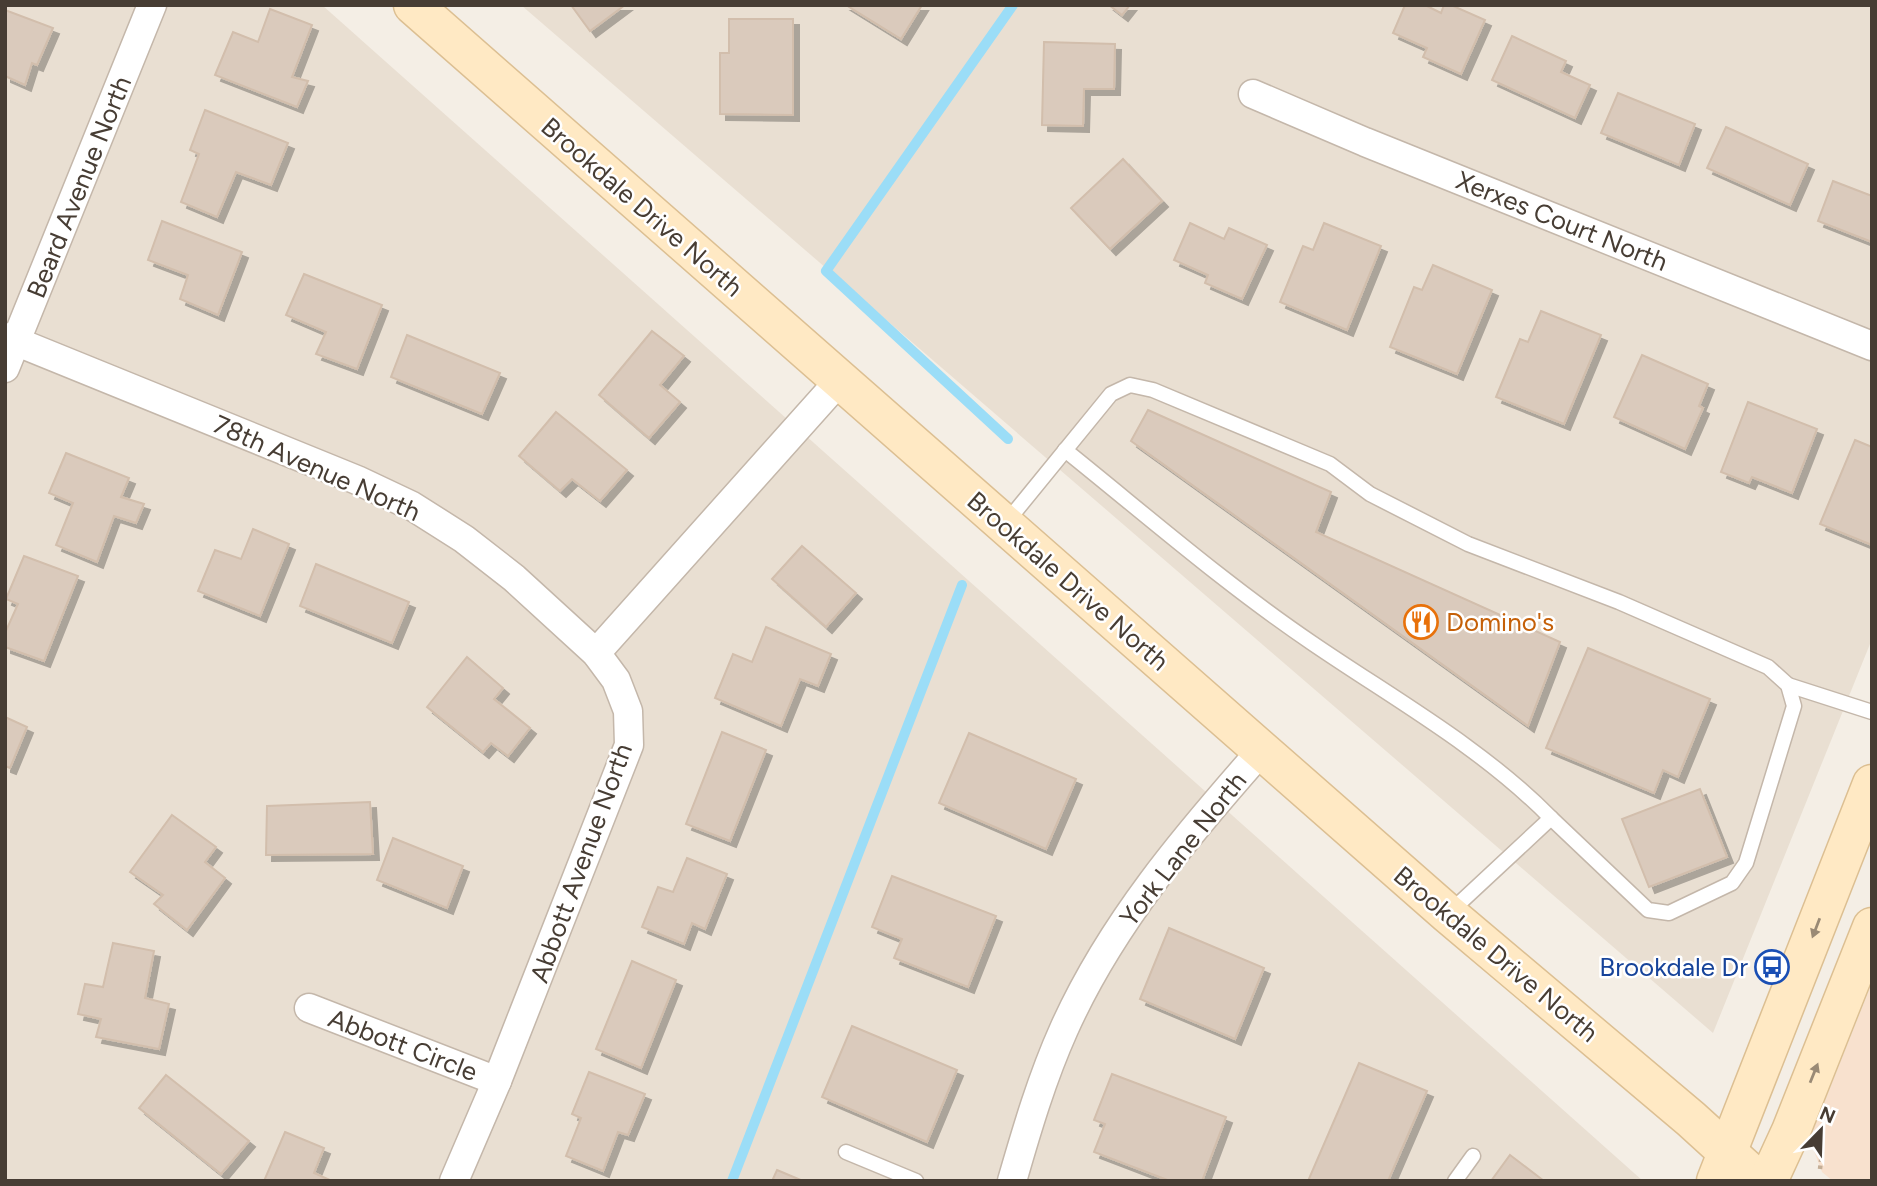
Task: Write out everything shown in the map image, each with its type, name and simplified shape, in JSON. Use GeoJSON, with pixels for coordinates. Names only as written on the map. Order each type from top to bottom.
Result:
{"type":"FeatureCollection","features":[{"type":"Feature","properties":{"kind":"street","name":"Beard Avenue North"},"geometry":{"type":"LineString","coordinates":[[5,368],[10,340],[152,5]]}},
{"type":"Feature","properties":{"kind":"street","name":"Brookdale Drive North"},"geometry":{"type":"LineString","coordinates":[[413,5],[1448,914],[1722,1166],[1759,1181]]}},
{"type":"Feature","properties":{"kind":"street","name":"Xerxes Court North"},"geometry":{"type":"LineString","coordinates":[[1253,94],[1872,346]]}},
{"type":"Feature","properties":{"kind":"street","name":"78th Avenue North"},"geometry":{"type":"LineString","coordinates":[[10,340],[357,480],[412,506],[464,539],[514,578],[596,653]]}},
{"type":"Feature","properties":{"kind":"street"},"geometry":{"type":"LineString","coordinates":[[596,653],[840,380]]}},
{"type":"Feature","properties":{"kind":"street","name":"Abbott Avenue North"},"geometry":{"type":"LineString","coordinates":[[454,1181],[498,1081],[629,745],[628,711],[616,680],[596,653]]}},
{"type":"Feature","properties":{"kind":"street","name":"York Lane North"},"geometry":{"type":"LineString","coordinates":[[1012,1181],[1031,1114],[1065,1028],[1109,946],[1160,870],[1261,751]]}},
{"type":"Feature","properties":{"kind":"street"},"geometry":{"type":"LineString","coordinates":[[1722,1166],[1872,784]]}},
{"type":"Feature","properties":{"kind":"street"},"geometry":{"type":"LineString","coordinates":[[1768,1181],[1791,1131],[1872,927]]}},
{"type":"Feature","properties":{"kind":"street","name":"Abbott Circle"},"geometry":{"type":"LineString","coordinates":[[309,1008],[498,1081]]}},
{"type":"Feature","properties":{"kind":"lane"},"geometry":{"type":"LineString","coordinates":[[1004,525],[1111,394],[1130,385],[1153,390],[1330,464],[1370,494],[1468,544],[1619,602],[1768,667],[1788,685],[1872,712]]}},
{"type":"Feature","properties":{"kind":"lane"},"geometry":{"type":"LineString","coordinates":[[1065,450],[1222,577],[1310,642],[1461,741],[1524,791],[1648,910],[1669,913],[1732,883],[1746,863],[1794,706],[1788,685]]}},
{"type":"Feature","properties":{"kind":"lane"},"geometry":{"type":"LineString","coordinates":[[1448,914],[1551,818]]}},
{"type":"Feature","properties":{"kind":"lane"},"geometry":{"type":"LineString","coordinates":[[846,1152],[916,1181]]}},
{"type":"Feature","properties":{"kind":"lane"},"geometry":{"type":"LineString","coordinates":[[1455,1181],[1473,1156]]}},
{"type":"Feature","properties":{"kind":"shaded area"},"geometry":{"type":"Polygon","coordinates":[[[5,5],[322,5],[1643,1181],[5,1181],[5,5]]]}},
{"type":"Feature","properties":{"kind":"shaded area"},"geometry":{"type":"Polygon","coordinates":[[[521,5],[1872,5],[1872,639],[1713,1033],[521,5]]]}},
{"type":"Feature","properties":{"kind":"shaded area"},"geometry":{"type":"Polygon","coordinates":[[[1872,983],[1872,1181],[1833,1181],[1822,1172],[1814,1151],[1814,1128],[1872,983]]]}},
{"type":"Feature","properties":{"kind":"building"},"geometry":{"type":"Polygon","coordinates":[[[571,5],[625,5],[590,31],[571,5]]]}},
{"type":"Feature","properties":{"kind":"building"},"geometry":{"type":"Polygon","coordinates":[[[846,5],[922,5],[901,39],[846,5]]]}},
{"type":"Feature","properties":{"kind":"building"},"geometry":{"type":"Polygon","coordinates":[[[1109,5],[1130,5],[1122,15],[1109,5]]]}},
{"type":"Feature","properties":{"kind":"building"},"geometry":{"type":"Polygon","coordinates":[[[1405,5],[1425,5],[1441,13],[1444,5],[1451,5],[1485,20],[1461,74],[1423,57],[1427,48],[1393,33],[1405,5]]]}},
{"type":"Feature","properties":{"kind":"building"},"geometry":{"type":"Polygon","coordinates":[[[270,9],[312,25],[292,77],[308,81],[297,107],[215,75],[233,32],[258,42],[270,9]]]}},
{"type":"Feature","properties":{"kind":"building"},"geometry":{"type":"Polygon","coordinates":[[[5,10],[53,28],[37,65],[32,63],[25,85],[5,76],[5,10]]]}},
{"type":"Feature","properties":{"kind":"building"},"geometry":{"type":"Polygon","coordinates":[[[729,19],[793,19],[793,115],[720,114],[720,53],[729,53],[729,19]]]}},
{"type":"Feature","properties":{"kind":"building"},"geometry":{"type":"Polygon","coordinates":[[[1512,36],[1566,61],[1561,72],[1590,85],[1575,118],[1492,80],[1512,36]]]}},
{"type":"Feature","properties":{"kind":"building"},"geometry":{"type":"Polygon","coordinates":[[[1044,42],[1115,44],[1114,89],[1084,89],[1083,126],[1042,125],[1044,42]]]}},
{"type":"Feature","properties":{"kind":"building"},"geometry":{"type":"Polygon","coordinates":[[[1618,93],[1695,124],[1679,165],[1601,133],[1618,93]]]}},
{"type":"Feature","properties":{"kind":"building"},"geometry":{"type":"Polygon","coordinates":[[[205,110],[288,143],[271,185],[236,172],[217,217],[181,202],[199,154],[190,150],[205,110]]]}},
{"type":"Feature","properties":{"kind":"building"},"geometry":{"type":"Polygon","coordinates":[[[1726,127],[1808,164],[1790,205],[1707,168],[1726,127]]]}},
{"type":"Feature","properties":{"kind":"building"},"geometry":{"type":"Polygon","coordinates":[[[1123,159],[1162,201],[1110,249],[1071,208],[1123,159]]]}},
{"type":"Feature","properties":{"kind":"building"},"geometry":{"type":"Polygon","coordinates":[[[1833,181],[1872,196],[1872,242],[1818,221],[1833,181]]]}},
{"type":"Feature","properties":{"kind":"building"},"geometry":{"type":"Polygon","coordinates":[[[162,221],[242,252],[218,315],[180,299],[188,275],[148,260],[162,221]]]}},
{"type":"Feature","properties":{"kind":"building"},"geometry":{"type":"Polygon","coordinates":[[[1190,223],[1224,239],[1229,228],[1267,245],[1242,299],[1205,283],[1208,275],[1174,260],[1190,223]]]}},
{"type":"Feature","properties":{"kind":"building"},"geometry":{"type":"Polygon","coordinates":[[[1324,223],[1381,246],[1347,330],[1280,302],[1303,246],[1313,250],[1324,223]]]}},
{"type":"Feature","properties":{"kind":"building"},"geometry":{"type":"Polygon","coordinates":[[[1433,265],[1492,290],[1457,374],[1390,347],[1414,287],[1422,290],[1433,265]]]}},
{"type":"Feature","properties":{"kind":"building"},"geometry":{"type":"Polygon","coordinates":[[[304,274],[382,305],[357,369],[316,354],[326,332],[286,315],[304,274]]]}},
{"type":"Feature","properties":{"kind":"building"},"geometry":{"type":"Polygon","coordinates":[[[1541,311],[1601,335],[1564,424],[1496,397],[1520,339],[1528,342],[1541,311]]]}},
{"type":"Feature","properties":{"kind":"building"},"geometry":{"type":"Polygon","coordinates":[[[652,331],[684,356],[660,385],[680,402],[649,438],[599,395],[652,331]]]}},
{"type":"Feature","properties":{"kind":"building"},"geometry":{"type":"Polygon","coordinates":[[[407,335],[500,373],[482,414],[391,377],[407,335]]]}},
{"type":"Feature","properties":{"kind":"building"},"geometry":{"type":"Polygon","coordinates":[[[1642,355],[1708,384],[1699,406],[1703,408],[1685,449],[1614,417],[1642,355]]]}},
{"type":"Feature","properties":{"kind":"building"},"geometry":{"type":"Polygon","coordinates":[[[1748,402],[1817,429],[1792,493],[1752,477],[1749,483],[1721,472],[1748,402]]]}},
{"type":"Feature","properties":{"kind":"building"},"geometry":{"type":"Polygon","coordinates":[[[1148,410],[1331,492],[1316,532],[1560,642],[1528,726],[1131,441],[1148,410]]]}},
{"type":"Feature","properties":{"kind":"building"},"geometry":{"type":"Polygon","coordinates":[[[556,412],[627,470],[600,501],[572,479],[560,491],[519,456],[556,412]]]}},
{"type":"Feature","properties":{"kind":"building"},"geometry":{"type":"Polygon","coordinates":[[[1855,440],[1872,447],[1872,545],[1820,524],[1855,440]]]}},
{"type":"Feature","properties":{"kind":"building"},"geometry":{"type":"Polygon","coordinates":[[[66,453],[129,478],[121,497],[144,504],[136,523],[114,516],[97,562],[56,545],[73,503],[49,493],[66,453]]]}},
{"type":"Feature","properties":{"kind":"building"},"geometry":{"type":"Polygon","coordinates":[[[253,529],[289,544],[260,616],[198,591],[215,550],[241,559],[253,529]]]}},
{"type":"Feature","properties":{"kind":"building"},"geometry":{"type":"Polygon","coordinates":[[[802,546],[856,593],[826,627],[772,579],[802,546]]]}},
{"type":"Feature","properties":{"kind":"building"},"geometry":{"type":"Polygon","coordinates":[[[24,556],[78,576],[44,661],[5,647],[5,633],[18,604],[6,599],[24,556]]]}},
{"type":"Feature","properties":{"kind":"building"},"geometry":{"type":"Polygon","coordinates":[[[316,564],[409,602],[392,643],[300,606],[316,564]]]}},
{"type":"Feature","properties":{"kind":"building"},"geometry":{"type":"Polygon","coordinates":[[[766,627],[831,654],[818,686],[800,679],[781,726],[715,698],[733,654],[752,662],[766,627]]]}},
{"type":"Feature","properties":{"kind":"building"},"geometry":{"type":"Polygon","coordinates":[[[1588,648],[1710,699],[1678,777],[1663,770],[1654,793],[1546,748],[1588,648]]]}},
{"type":"Feature","properties":{"kind":"building"},"geometry":{"type":"Polygon","coordinates":[[[467,657],[503,688],[494,699],[530,728],[508,756],[491,743],[483,752],[427,707],[467,657]]]}},
{"type":"Feature","properties":{"kind":"building"},"geometry":{"type":"Polygon","coordinates":[[[5,717],[27,727],[10,768],[5,766],[5,717]]]}},
{"type":"Feature","properties":{"kind":"building"},"geometry":{"type":"Polygon","coordinates":[[[722,732],[766,750],[730,841],[686,824],[722,732]]]}},
{"type":"Feature","properties":{"kind":"building"},"geometry":{"type":"Polygon","coordinates":[[[969,733],[1076,779],[1046,849],[939,803],[969,733]]]}},
{"type":"Feature","properties":{"kind":"building"},"geometry":{"type":"Polygon","coordinates":[[[1700,789],[1727,857],[1649,887],[1622,819],[1700,789]]]}},
{"type":"Feature","properties":{"kind":"building"},"geometry":{"type":"Polygon","coordinates":[[[370,802],[373,854],[266,855],[267,806],[370,802]]]}},
{"type":"Feature","properties":{"kind":"building"},"geometry":{"type":"Polygon","coordinates":[[[172,815],[216,847],[205,862],[225,878],[187,930],[154,904],[163,895],[130,872],[172,815]]]}},
{"type":"Feature","properties":{"kind":"building"},"geometry":{"type":"Polygon","coordinates":[[[393,838],[463,866],[447,908],[377,880],[393,838]]]}},
{"type":"Feature","properties":{"kind":"building"},"geometry":{"type":"Polygon","coordinates":[[[687,858],[727,874],[705,929],[692,923],[684,944],[642,927],[658,887],[673,892],[687,858]]]}},
{"type":"Feature","properties":{"kind":"building"},"geometry":{"type":"Polygon","coordinates":[[[892,876],[996,916],[968,987],[894,958],[902,939],[872,927],[892,876]]]}},
{"type":"Feature","properties":{"kind":"building"},"geometry":{"type":"Polygon","coordinates":[[[1169,928],[1264,968],[1235,1039],[1140,999],[1169,928]]]}},
{"type":"Feature","properties":{"kind":"building"},"geometry":{"type":"Polygon","coordinates":[[[113,943],[154,951],[145,998],[169,1004],[159,1049],[96,1037],[101,1019],[78,1014],[85,984],[103,987],[113,943]]]}},
{"type":"Feature","properties":{"kind":"building"},"geometry":{"type":"Polygon","coordinates":[[[632,961],[676,980],[641,1068],[596,1049],[632,961]]]}},
{"type":"Feature","properties":{"kind":"building"},"geometry":{"type":"Polygon","coordinates":[[[852,1026],[957,1070],[927,1142],[822,1097],[852,1026]]]}},
{"type":"Feature","properties":{"kind":"building"},"geometry":{"type":"Polygon","coordinates":[[[1359,1063],[1427,1091],[1388,1181],[1308,1181],[1359,1063]]]}},
{"type":"Feature","properties":{"kind":"building"},"geometry":{"type":"Polygon","coordinates":[[[589,1072],[645,1094],[628,1135],[618,1132],[603,1171],[566,1156],[581,1118],[572,1114],[589,1072]]]}},
{"type":"Feature","properties":{"kind":"building"},"geometry":{"type":"Polygon","coordinates":[[[1112,1074],[1226,1117],[1202,1181],[1170,1181],[1094,1152],[1105,1124],[1094,1120],[1112,1074]]]}},
{"type":"Feature","properties":{"kind":"building"},"geometry":{"type":"Polygon","coordinates":[[[166,1075],[249,1141],[221,1174],[139,1108],[166,1075]]]}},
{"type":"Feature","properties":{"kind":"building"},"geometry":{"type":"Polygon","coordinates":[[[285,1132],[324,1148],[314,1173],[332,1181],[264,1181],[285,1132]]]}},
{"type":"Feature","properties":{"kind":"building"},"geometry":{"type":"Polygon","coordinates":[[[1510,1155],[1544,1181],[1491,1181],[1510,1155]]]}},
{"type":"Feature","properties":{"kind":"building"},"geometry":{"type":"Polygon","coordinates":[[[777,1170],[803,1181],[772,1181],[777,1170]]]}},
{"type":"Feature","properties":{"kind":"waterway"},"geometry":{"type":"LineString","coordinates":[[1008,439],[826,271],[1013,5]]}},
{"type":"Feature","properties":{"kind":"waterway"},"geometry":{"type":"LineString","coordinates":[[732,1181],[962,585]]}},
{"type":"Feature","properties":{"kind":"place","name":"Domino's"},"geometry":{"type":"Point","coordinates":[1421,622]}},
{"type":"Feature","properties":{"kind":"place","name":"Brookdale Dr"},"geometry":{"type":"Point","coordinates":[1772,967]}}]}
